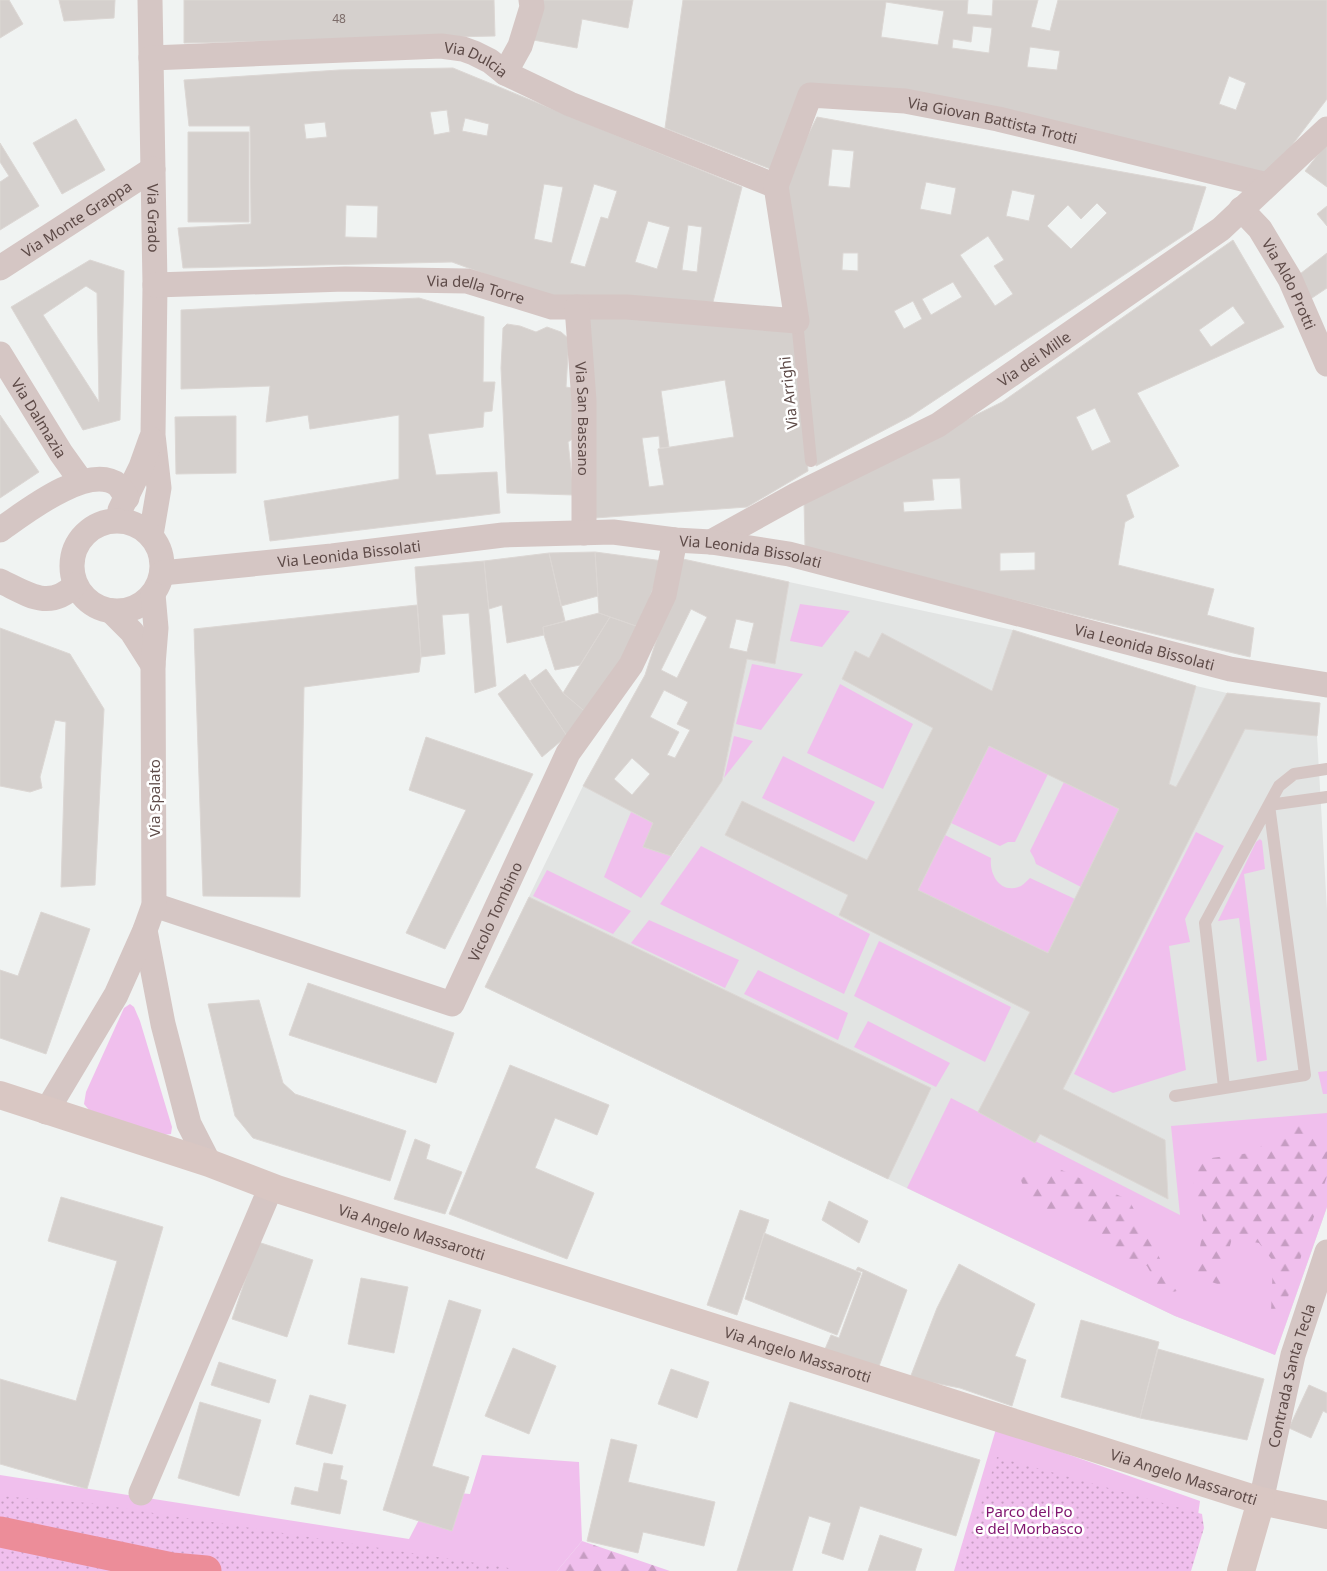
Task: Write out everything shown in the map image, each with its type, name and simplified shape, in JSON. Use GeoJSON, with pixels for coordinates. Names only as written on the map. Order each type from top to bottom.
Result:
{"type":"FeatureCollection","features":[{"type":"Feature","properties":{"kind":"street","name":"Via Grado"},"geometry":{"type":"LineString","coordinates":[[150,0],[155,285],[153,435],[159,488],[151,535]]}},
{"type":"Feature","properties":{"kind":"street"},"geometry":{"type":"LineString","coordinates":[[505,73],[520,46],[532,7],[531,0]]}},
{"type":"Feature","properties":{"kind":"street","name":"Via Dulcia"},"geometry":{"type":"LineString","coordinates":[[151,58],[441,46],[463,49],[490,61],[505,73],[570,104],[776,186]]}},
{"type":"Feature","properties":{"kind":"street","name":"Via Giovan Battista Trotti"},"geometry":{"type":"LineString","coordinates":[[776,186],[810,95],[905,101],[998,119],[1267,184]]}},
{"type":"Feature","properties":{"kind":"street","name":"Via dei Mille"},"geometry":{"type":"LineString","coordinates":[[711,542],[796,495],[938,425],[1220,229],[1327,129]]}},
{"type":"Feature","properties":{"kind":"street","name":"Via Monte Grappa"},"geometry":{"type":"LineString","coordinates":[[0,268],[152,169]]}},
{"type":"Feature","properties":{"kind":"street"},"geometry":{"type":"LineString","coordinates":[[776,186],[797,321]]}},
{"type":"Feature","properties":{"kind":"street","name":"Via Aldo Protti"},"geometry":{"type":"LineString","coordinates":[[1241,209],[1260,229],[1290,279],[1327,364]]}},
{"type":"Feature","properties":{"kind":"street","name":"Via della Torre"},"geometry":{"type":"LineString","coordinates":[[155,285],[345,279],[467,281],[552,307],[627,307],[797,321]]}},
{"type":"Feature","properties":{"kind":"street","name":"Via San Bassano"},"geometry":{"type":"LineString","coordinates":[[578,307],[584,401],[584,533]]}},
{"type":"Feature","properties":{"kind":"street","name":"Via Dalmazia"},"geometry":{"type":"LineString","coordinates":[[0,354],[61,453],[81,481]]}},
{"type":"Feature","properties":{"kind":"street","name":"Via Grado"},"geometry":{"type":"LineString","coordinates":[[116,520],[153,435]]}},
{"type":"Feature","properties":{"kind":"street"},"geometry":{"type":"LineString","coordinates":[[0,530],[27,511],[81,481],[104,479],[118,485],[127,498]]}},
{"type":"Feature","properties":{"kind":"street"},"geometry":{"type":"LineString","coordinates":[[116,520],[141,527],[151,535],[158,546],[162,559],[157,583],[141,604],[127,610],[111,611],[96,607],[84,597],[75,584],[72,570],[72,555],[78,542],[88,530],[101,523],[116,520]]}},
{"type":"Feature","properties":{"kind":"street","name":"Via Leonida Bissolati"},"geometry":{"type":"LineString","coordinates":[[157,583],[332,556],[503,535],[613,532],[675,540],[711,542],[789,554],[1230,669],[1327,685]]}},
{"type":"Feature","properties":{"kind":"street","name":"Vicolo Tombino"},"geometry":{"type":"LineString","coordinates":[[154,905],[452,1004],[568,753],[631,665],[664,595],[675,540]]}},
{"type":"Feature","properties":{"kind":"street"},"geometry":{"type":"LineString","coordinates":[[0,581],[36,598],[52,599],[67,593],[75,584]]}},
{"type":"Feature","properties":{"kind":"street","name":"Via Spalato"},"geometry":{"type":"LineString","coordinates":[[46,1112],[116,995],[154,905],[153,665],[157,583]]}},
{"type":"Feature","properties":{"kind":"street"},"geometry":{"type":"LineString","coordinates":[[111,611],[132,632],[153,665]]}},
{"type":"Feature","properties":{"kind":"street"},"geometry":{"type":"LineString","coordinates":[[145,930],[163,1024],[189,1124],[209,1163]]}},
{"type":"Feature","properties":{"kind":"street","name":"Via Angelo Massarotti"},"geometry":{"type":"LineString","coordinates":[[0,1096],[209,1163],[271,1187],[1262,1500],[1327,1515]]}},
{"type":"Feature","properties":{"kind":"street"},"geometry":{"type":"LineString","coordinates":[[140,1493],[271,1187]]}},
{"type":"Feature","properties":{"kind":"street","name":"Contrada Santa Tecla"},"geometry":{"type":"LineString","coordinates":[[1262,1500],[1293,1355],[1327,1252]]}},
{"type":"Feature","properties":{"kind":"street"},"geometry":{"type":"LineString","coordinates":[[1241,1571],[1262,1500]]}},
{"type":"Feature","properties":{"kind":"lane","name":"Via Arrighi"},"geometry":{"type":"LineString","coordinates":[[797,321],[811,461]]}},
{"type":"Feature","properties":{"kind":"lane"},"geometry":{"type":"LineString","coordinates":[[1224,1087],[1204,923],[1279,786],[1294,774],[1327,769]]}},
{"type":"Feature","properties":{"kind":"lane"},"geometry":{"type":"LineString","coordinates":[[1269,805],[1327,797]]}},
{"type":"Feature","properties":{"kind":"lane"},"geometry":{"type":"LineString","coordinates":[[1175,1096],[1305,1075],[1269,805]]}},
{"type":"Feature","properties":{"kind":"shaded area"},"geometry":{"type":"Polygon","coordinates":[[[789,582],[1013,630],[1196,686],[1227,693],[1320,703],[1317,736],[1327,910],[1327,1207],[1275,1355],[1175,1316],[485,987],[583,786],[653,823],[644,847],[672,856],[722,781],[747,659],[775,664],[789,582]]]}},
{"type":"Feature","properties":{"kind":"green space"},"geometry":{"type":"Polygon","coordinates":[[[800,604],[850,611],[822,647],[790,641],[800,604]]]}},
{"type":"Feature","properties":{"kind":"green space"},"geometry":{"type":"Polygon","coordinates":[[[752,664],[803,674],[761,730],[736,724],[752,664]]]}},
{"type":"Feature","properties":{"kind":"green space"},"geometry":{"type":"Polygon","coordinates":[[[840,684],[913,724],[883,789],[807,753],[840,684]]]}},
{"type":"Feature","properties":{"kind":"green space"},"geometry":{"type":"Polygon","coordinates":[[[734,736],[753,741],[724,778],[734,736]]]}},
{"type":"Feature","properties":{"kind":"green space"},"geometry":{"type":"Polygon","coordinates":[[[989,746],[1048,774],[1015,842],[1008,842],[1000,846],[951,823],[989,746]]]}},
{"type":"Feature","properties":{"kind":"green space"},"geometry":{"type":"Polygon","coordinates":[[[783,756],[875,802],[854,842],[762,798],[783,756]]]}},
{"type":"Feature","properties":{"kind":"green space"},"geometry":{"type":"Polygon","coordinates":[[[1064,782],[1119,809],[1081,887],[1036,864],[1030,851],[1064,782]]]}},
{"type":"Feature","properties":{"kind":"green space"},"geometry":{"type":"Polygon","coordinates":[[[631,812],[653,823],[644,847],[671,856],[641,898],[604,877],[631,812]]]}},
{"type":"Feature","properties":{"kind":"green space"},"geometry":{"type":"Polygon","coordinates":[[[1196,832],[1224,846],[1185,919],[1190,942],[1169,946],[1186,1070],[1113,1093],[1074,1074],[1196,832]]]}},
{"type":"Feature","properties":{"kind":"green space"},"geometry":{"type":"Polygon","coordinates":[[[945,835],[991,858],[994,877],[1002,886],[1014,888],[1021,886],[1030,878],[1075,899],[1048,953],[918,890],[945,835]]]}},
{"type":"Feature","properties":{"kind":"green space"},"geometry":{"type":"Polygon","coordinates":[[[1260,839],[1262,841],[1265,869],[1244,874],[1267,1060],[1257,1062],[1239,918],[1218,921],[1256,842],[1260,839]]]}},
{"type":"Feature","properties":{"kind":"green space"},"geometry":{"type":"Polygon","coordinates":[[[701,846],[870,934],[844,994],[660,904],[701,846]]]}},
{"type":"Feature","properties":{"kind":"green space"},"geometry":{"type":"Polygon","coordinates":[[[547,870],[631,911],[613,934],[533,896],[547,870]]]}},
{"type":"Feature","properties":{"kind":"green space"},"geometry":{"type":"Polygon","coordinates":[[[649,920],[739,960],[725,988],[631,943],[649,920]]]}},
{"type":"Feature","properties":{"kind":"green space"},"geometry":{"type":"Polygon","coordinates":[[[879,941],[1011,1007],[985,1062],[854,996],[879,941]]]}},
{"type":"Feature","properties":{"kind":"green space"},"geometry":{"type":"Polygon","coordinates":[[[758,970],[848,1013],[838,1040],[744,994],[758,970]]]}},
{"type":"Feature","properties":{"kind":"green space"},"geometry":{"type":"Polygon","coordinates":[[[130,1004],[134,1007],[140,1021],[172,1127],[171,1134],[163,1135],[89,1110],[84,1104],[86,1092],[124,1008],[130,1004]]]}},
{"type":"Feature","properties":{"kind":"green space"},"geometry":{"type":"Polygon","coordinates":[[[868,1021],[950,1063],[936,1087],[854,1047],[868,1021]]]}},
{"type":"Feature","properties":{"kind":"green space"},"geometry":{"type":"Polygon","coordinates":[[[1327,1071],[1327,1094],[1323,1094],[1318,1072],[1327,1071]]]}},
{"type":"Feature","properties":{"kind":"green space"},"geometry":{"type":"Polygon","coordinates":[[[951,1098],[1180,1215],[1171,1126],[1327,1113],[1327,1207],[1275,1355],[1175,1316],[907,1188],[951,1098]]]}},
{"type":"Feature","properties":{"kind":"green space"},"geometry":{"type":"Polygon","coordinates":[[[1303,1121],[1327,1140],[1327,1176],[1282,1316],[1271,1313],[1273,1261],[1259,1243],[1232,1238],[1220,1285],[1195,1276],[1204,1224],[1188,1161],[1250,1153],[1303,1121]]]}},
{"type":"Feature","properties":{"kind":"green space"},"geometry":{"type":"Polygon","coordinates":[[[1057,1168],[1129,1200],[1177,1291],[1163,1294],[1147,1266],[1110,1255],[1081,1214],[1033,1210],[1020,1178],[1057,1168]]]}},
{"type":"Feature","properties":{"kind":"green space","name":"Parco del Po e del Morbasco"},"geometry":{"type":"Polygon","coordinates":[[[996,1429],[1200,1501],[1190,1571],[954,1571],[996,1429]]]}},
{"type":"Feature","properties":{"kind":"green space"},"geometry":{"type":"Polygon","coordinates":[[[482,1455],[579,1462],[582,1541],[557,1571],[255,1571],[0,1552],[0,1475],[409,1539],[434,1491],[470,1494],[482,1455]]]}},
{"type":"Feature","properties":{"kind":"green space","name":"Parco del Po e del Morbasco"},"geometry":{"type":"Polygon","coordinates":[[[997,1457],[1202,1514],[1204,1528],[1191,1571],[958,1571],[997,1457]]]}},
{"type":"Feature","properties":{"kind":"green space"},"geometry":{"type":"Polygon","coordinates":[[[0,1496],[89,1503],[528,1571],[0,1571],[0,1496]]]}},
{"type":"Feature","properties":{"kind":"green space"},"geometry":{"type":"Polygon","coordinates":[[[582,1541],[670,1571],[557,1571],[582,1541]]]}},
{"type":"Feature","properties":{"kind":"building"},"geometry":{"type":"Polygon","coordinates":[[[0,0],[9,0],[23,24],[0,38],[0,0]]]}},
{"type":"Feature","properties":{"kind":"building"},"geometry":{"type":"Polygon","coordinates":[[[59,0],[115,0],[114,18],[64,21],[59,0]]]}},
{"type":"Feature","properties":{"kind":"building"},"geometry":{"type":"Polygon","coordinates":[[[184,0],[494,0],[495,36],[184,43],[184,0]]]}},
{"type":"Feature","properties":{"kind":"building"},"geometry":{"type":"Polygon","coordinates":[[[535,0],[633,0],[628,28],[582,19],[577,48],[528,39],[535,0]]]}},
{"type":"Feature","properties":{"kind":"building"},"geometry":{"type":"Polygon","coordinates":[[[683,0],[968,0],[967,14],[992,16],[993,0],[1038,0],[1031,27],[1050,31],[1058,0],[1327,0],[1327,99],[1268,177],[816,84],[773,170],[665,128],[683,0]],[[886,2],[881,37],[938,45],[944,11],[886,2]],[[973,26],[971,42],[953,39],[952,48],[989,53],[992,28],[973,26]],[[1030,47],[1027,67],[1057,70],[1060,51],[1030,47]],[[1229,76],[1219,104],[1236,110],[1246,83],[1229,76]]]}},
{"type":"Feature","properties":{"kind":"building"},"geometry":{"type":"Polygon","coordinates":[[[453,68],[742,187],[713,302],[542,295],[452,262],[183,268],[178,228],[251,224],[250,126],[189,126],[184,80],[339,70],[453,68]],[[447,110],[430,112],[434,135],[450,132],[447,110]],[[465,118],[462,131],[487,136],[489,124],[465,118]],[[325,122],[304,124],[306,139],[327,137],[325,122]],[[544,184],[534,239],[552,243],[563,187],[544,184]],[[594,184],[570,263],[585,267],[601,217],[608,219],[617,191],[594,184]],[[346,205],[345,237],[377,238],[378,206],[346,205]],[[648,221],[635,262],[657,269],[670,227],[648,221]],[[688,225],[682,270],[697,272],[702,227],[688,225]]]}},
{"type":"Feature","properties":{"kind":"building"},"geometry":{"type":"Polygon","coordinates":[[[817,117],[1206,187],[1192,230],[911,416],[816,466],[781,189],[817,117]],[[832,149],[828,186],[850,188],[854,151],[832,149]],[[926,182],[920,209],[951,215],[956,188],[926,182]],[[1012,190],[1006,216],[1029,221],[1035,195],[1012,190]],[[1097,203],[1081,219],[1068,205],[1047,226],[1071,249],[1107,213],[1097,203]],[[988,236],[960,255],[995,306],[1013,294],[994,266],[1004,260],[988,236]],[[843,253],[842,270],[858,271],[858,253],[843,253]],[[953,282],[922,299],[931,315],[962,297],[953,282]],[[913,301],[894,311],[904,329],[922,319],[913,301]]]}},
{"type":"Feature","properties":{"kind":"building"},"geometry":{"type":"Polygon","coordinates":[[[76,119],[105,170],[62,194],[33,143],[76,119]]]}},
{"type":"Feature","properties":{"kind":"building"},"geometry":{"type":"Polygon","coordinates":[[[188,132],[249,132],[249,222],[188,222],[188,132]]]}},
{"type":"Feature","properties":{"kind":"building"},"geometry":{"type":"Polygon","coordinates":[[[0,143],[39,206],[0,230],[0,182],[9,176],[0,162],[0,143]]]}},
{"type":"Feature","properties":{"kind":"building"},"geometry":{"type":"Polygon","coordinates":[[[1327,143],[1327,187],[1305,171],[1327,143]]]}},
{"type":"Feature","properties":{"kind":"building"},"geometry":{"type":"Polygon","coordinates":[[[1327,206],[1327,226],[1317,214],[1327,206]]]}},
{"type":"Feature","properties":{"kind":"building"},"geometry":{"type":"Polygon","coordinates":[[[1233,240],[1284,327],[1137,393],[1179,466],[1126,495],[1134,517],[1125,522],[1118,565],[1214,589],[1207,615],[1254,628],[1250,657],[805,547],[804,500],[1002,402],[1233,240]],[[1233,306],[1199,330],[1211,347],[1245,323],[1233,306]],[[1095,408],[1076,417],[1092,451],[1111,442],[1095,408]],[[960,478],[932,479],[934,500],[903,502],[904,512],[962,509],[960,478]],[[1035,552],[1000,553],[1000,571],[1035,570],[1035,552]]]}},
{"type":"Feature","properties":{"kind":"building"},"geometry":{"type":"Polygon","coordinates":[[[1327,253],[1327,288],[1309,300],[1296,277],[1327,253]]]}},
{"type":"Feature","properties":{"kind":"building"},"geometry":{"type":"Polygon","coordinates":[[[90,260],[124,271],[120,420],[83,430],[11,307],[90,260]],[[86,286],[43,315],[99,402],[97,293],[86,286]]]}},
{"type":"Feature","properties":{"kind":"building"},"geometry":{"type":"Polygon","coordinates":[[[419,298],[484,317],[483,382],[495,382],[492,411],[484,412],[483,427],[428,434],[436,475],[497,472],[500,513],[270,541],[264,501],[399,479],[399,415],[310,429],[308,415],[266,422],[270,386],[181,389],[181,310],[419,298]]]}},
{"type":"Feature","properties":{"kind":"building"},"geometry":{"type":"Polygon","coordinates":[[[584,315],[794,324],[808,471],[747,507],[595,518],[584,315]],[[725,380],[661,391],[669,447],[660,448],[659,436],[642,438],[649,487],[664,485],[658,449],[734,437],[725,380]]]}},
{"type":"Feature","properties":{"kind":"building"},"geometry":{"type":"Polygon","coordinates":[[[507,324],[520,326],[536,332],[547,327],[561,332],[569,339],[566,387],[577,389],[574,438],[568,442],[574,495],[507,493],[501,368],[503,328],[507,324]]]}},
{"type":"Feature","properties":{"kind":"building"},"geometry":{"type":"Polygon","coordinates":[[[0,415],[39,472],[0,498],[0,415]]]}},
{"type":"Feature","properties":{"kind":"building"},"geometry":{"type":"Polygon","coordinates":[[[236,416],[236,473],[176,474],[175,417],[236,416]]]}},
{"type":"Feature","properties":{"kind":"building"},"geometry":{"type":"Polygon","coordinates":[[[595,552],[598,596],[561,606],[549,553],[595,552]]]}},
{"type":"Feature","properties":{"kind":"building"},"geometry":{"type":"Polygon","coordinates":[[[595,552],[663,561],[639,627],[599,613],[595,552]]]}},
{"type":"Feature","properties":{"kind":"building"},"geometry":{"type":"Polygon","coordinates":[[[549,553],[565,621],[543,627],[544,635],[507,643],[502,605],[489,609],[484,561],[549,553]]]}},
{"type":"Feature","properties":{"kind":"building"},"geometry":{"type":"Polygon","coordinates":[[[683,559],[789,582],[775,664],[747,659],[722,781],[671,856],[643,847],[653,823],[583,786],[645,675],[683,559]],[[691,609],[661,670],[677,678],[707,617],[691,609]],[[736,619],[729,648],[747,652],[754,623],[736,619]],[[664,690],[650,717],[679,732],[667,755],[675,758],[690,730],[677,724],[688,702],[664,690]],[[632,758],[614,779],[632,795],[650,774],[632,758]]]}},
{"type":"Feature","properties":{"kind":"building"},"geometry":{"type":"Polygon","coordinates":[[[484,561],[496,686],[475,693],[469,613],[442,615],[445,654],[421,657],[415,567],[484,561]]]}},
{"type":"Feature","properties":{"kind":"building"},"geometry":{"type":"Polygon","coordinates":[[[417,605],[421,657],[419,672],[304,687],[300,897],[203,896],[194,629],[417,605]]]}},
{"type":"Feature","properties":{"kind":"building"},"geometry":{"type":"Polygon","coordinates":[[[599,613],[610,617],[580,665],[555,670],[543,627],[599,613]]]}},
{"type":"Feature","properties":{"kind":"building"},"geometry":{"type":"Polygon","coordinates":[[[610,617],[639,627],[589,715],[563,693],[610,617]]]}},
{"type":"Feature","properties":{"kind":"building"},"geometry":{"type":"Polygon","coordinates":[[[0,628],[70,654],[104,709],[95,885],[61,887],[66,722],[55,720],[40,777],[42,788],[30,792],[0,786],[0,628]]]}},
{"type":"Feature","properties":{"kind":"building"},"geometry":{"type":"Polygon","coordinates":[[[1013,630],[1196,686],[1169,784],[1176,787],[1227,693],[1320,703],[1317,736],[1245,729],[1063,1089],[1165,1140],[1168,1199],[1040,1134],[1035,1143],[978,1112],[1030,1012],[839,915],[848,895],[725,835],[742,801],[867,860],[933,728],[842,679],[855,651],[869,658],[882,633],[992,691],[1013,630]],[[989,746],[918,890],[1048,953],[1119,809],[989,746]]]}},
{"type":"Feature","properties":{"kind":"building"},"geometry":{"type":"Polygon","coordinates":[[[546,669],[563,693],[589,715],[567,736],[530,681],[546,669]]]}},
{"type":"Feature","properties":{"kind":"building"},"geometry":{"type":"Polygon","coordinates":[[[525,674],[567,736],[542,757],[498,694],[525,674]]]}},
{"type":"Feature","properties":{"kind":"building"},"geometry":{"type":"Polygon","coordinates":[[[426,737],[533,774],[445,949],[406,933],[466,810],[409,790],[426,737]]]}},
{"type":"Feature","properties":{"kind":"building"},"geometry":{"type":"Polygon","coordinates":[[[529,897],[931,1088],[888,1179],[485,987],[529,897]]]}},
{"type":"Feature","properties":{"kind":"building"},"geometry":{"type":"Polygon","coordinates":[[[41,912],[90,929],[46,1054],[0,1038],[0,970],[18,976],[41,912]]]}},
{"type":"Feature","properties":{"kind":"building"},"geometry":{"type":"Polygon","coordinates":[[[308,983],[454,1033],[436,1083],[289,1035],[308,983]]]}},
{"type":"Feature","properties":{"kind":"building"},"geometry":{"type":"Polygon","coordinates":[[[259,1000],[283,1083],[295,1094],[406,1131],[390,1181],[253,1138],[235,1116],[208,1004],[259,1000]]]}},
{"type":"Feature","properties":{"kind":"building"},"geometry":{"type":"Polygon","coordinates":[[[510,1065],[609,1105],[597,1135],[555,1118],[535,1168],[594,1193],[567,1259],[449,1214],[510,1065]]]}},
{"type":"Feature","properties":{"kind":"building"},"geometry":{"type":"Polygon","coordinates":[[[415,1139],[430,1145],[426,1159],[462,1172],[445,1214],[394,1199],[415,1139]]]}},
{"type":"Feature","properties":{"kind":"building"},"geometry":{"type":"Polygon","coordinates":[[[61,1197],[163,1227],[87,1489],[0,1464],[0,1379],[76,1401],[117,1261],[48,1241],[61,1197]]]}},
{"type":"Feature","properties":{"kind":"building"},"geometry":{"type":"Polygon","coordinates":[[[829,1201],[868,1221],[859,1243],[822,1220],[829,1201]]]}},
{"type":"Feature","properties":{"kind":"building"},"geometry":{"type":"Polygon","coordinates":[[[740,1210],[769,1220],[737,1315],[707,1305],[740,1210]]]}},
{"type":"Feature","properties":{"kind":"building"},"geometry":{"type":"Polygon","coordinates":[[[764,1233],[861,1273],[837,1335],[745,1299],[764,1233]]]}},
{"type":"Feature","properties":{"kind":"building"},"geometry":{"type":"Polygon","coordinates":[[[258,1242],[313,1260],[287,1337],[232,1319],[258,1242]]]}},
{"type":"Feature","properties":{"kind":"building"},"geometry":{"type":"Polygon","coordinates":[[[959,1264],[1035,1304],[1015,1356],[1026,1360],[1012,1406],[960,1388],[910,1378],[937,1308],[959,1264]]]}},
{"type":"Feature","properties":{"kind":"building"},"geometry":{"type":"Polygon","coordinates":[[[858,1267],[907,1290],[878,1369],[825,1349],[831,1335],[839,1338],[863,1272],[856,1270],[858,1267]]]}},
{"type":"Feature","properties":{"kind":"building"},"geometry":{"type":"Polygon","coordinates":[[[361,1278],[408,1287],[394,1353],[348,1344],[361,1278]]]}},
{"type":"Feature","properties":{"kind":"building"},"geometry":{"type":"Polygon","coordinates":[[[449,1300],[481,1310],[432,1466],[469,1477],[452,1531],[383,1510],[449,1300]]]}},
{"type":"Feature","properties":{"kind":"building"},"geometry":{"type":"Polygon","coordinates":[[[1081,1320],[1159,1342],[1140,1418],[1061,1397],[1081,1320]]]}},
{"type":"Feature","properties":{"kind":"building"},"geometry":{"type":"Polygon","coordinates":[[[513,1348],[556,1366],[529,1434],[485,1416],[513,1348]]]}},
{"type":"Feature","properties":{"kind":"building"},"geometry":{"type":"Polygon","coordinates":[[[1158,1349],[1264,1379],[1247,1440],[1140,1418],[1158,1349]]]}},
{"type":"Feature","properties":{"kind":"building"},"geometry":{"type":"Polygon","coordinates":[[[219,1362],[276,1380],[269,1403],[211,1385],[219,1362]]]}},
{"type":"Feature","properties":{"kind":"building"},"geometry":{"type":"Polygon","coordinates":[[[671,1369],[709,1382],[697,1418],[658,1404],[671,1369]]]}},
{"type":"Feature","properties":{"kind":"building"},"geometry":{"type":"Polygon","coordinates":[[[1309,1385],[1327,1393],[1327,1413],[1323,1411],[1311,1438],[1289,1428],[1309,1385]]]}},
{"type":"Feature","properties":{"kind":"building"},"geometry":{"type":"Polygon","coordinates":[[[310,1395],[346,1405],[332,1454],[296,1444],[310,1395]]]}},
{"type":"Feature","properties":{"kind":"building"},"geometry":{"type":"Polygon","coordinates":[[[200,1402],[261,1420],[239,1496],[178,1478],[200,1402]]]}},
{"type":"Feature","properties":{"kind":"building"},"geometry":{"type":"Polygon","coordinates":[[[790,1402],[980,1460],[956,1536],[860,1506],[843,1560],[822,1553],[831,1523],[809,1516],[792,1571],[737,1571],[790,1402]]]}},
{"type":"Feature","properties":{"kind":"building"},"geometry":{"type":"Polygon","coordinates":[[[611,1439],[637,1445],[628,1482],[715,1502],[704,1546],[643,1532],[638,1553],[587,1541],[611,1439]]]}},
{"type":"Feature","properties":{"kind":"building"},"geometry":{"type":"Polygon","coordinates":[[[324,1463],[343,1466],[340,1479],[347,1481],[340,1514],[291,1504],[295,1487],[318,1492],[324,1463]]]}},
{"type":"Feature","properties":{"kind":"building"},"geometry":{"type":"Polygon","coordinates":[[[880,1535],[922,1549],[915,1571],[868,1571],[880,1535]]]}},
{"type":"Feature","properties":{"kind":"waterway"},"geometry":{"type":"LineString","coordinates":[[0,1532],[172,1568],[206,1571]]}}]}
